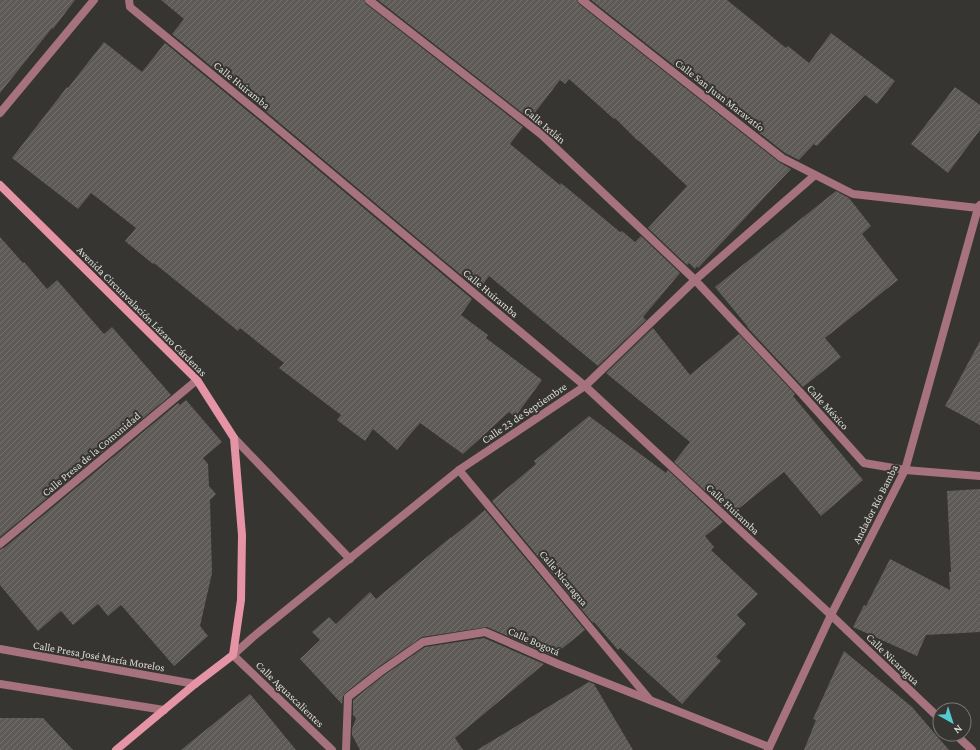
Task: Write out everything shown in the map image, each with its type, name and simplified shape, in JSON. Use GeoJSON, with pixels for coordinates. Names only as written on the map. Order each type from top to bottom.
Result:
{"type":"FeatureCollection","features":[{"type":"Feature","properties":{"kind":"street"},"geometry":{"type":"LineString","coordinates":[[0,113],[94,0]]}},
{"type":"Feature","properties":{"kind":"street","name":"Calle Huiramba"},"geometry":{"type":"LineString","coordinates":[[129,0],[130,7],[271,123],[584,386],[831,615]]}},
{"type":"Feature","properties":{"kind":"street","name":"Calle Ixtlán"},"geometry":{"type":"LineString","coordinates":[[369,0],[542,135],[695,280]]}},
{"type":"Feature","properties":{"kind":"street","name":"Calle San Juan Maravatío"},"geometry":{"type":"LineString","coordinates":[[582,0],[782,158],[854,194],[979,206]]}},
{"type":"Feature","properties":{"kind":"street","name":"Calle 23 de Septiembre"},"geometry":{"type":"LineString","coordinates":[[233,655],[253,637],[460,470],[584,386],[695,280],[815,175]]}},
{"type":"Feature","properties":{"kind":"street","name":"Avenida Circunvalación Lázaro Cárdenas"},"geometry":{"type":"LineString","coordinates":[[0,185],[196,380],[234,438],[242,536],[241,600],[233,655]]}},
{"type":"Feature","properties":{"kind":"street","name":"Andador Río Bamba"},"geometry":{"type":"LineString","coordinates":[[769,748],[831,615],[906,470],[979,206]]}},
{"type":"Feature","properties":{"kind":"street","name":"Calle México"},"geometry":{"type":"LineString","coordinates":[[695,280],[800,392],[864,464],[906,470],[980,476]]}},
{"type":"Feature","properties":{"kind":"street","name":"Calle Presa de la Comunidad"},"geometry":{"type":"LineString","coordinates":[[0,544],[196,380]]}},
{"type":"Feature","properties":{"kind":"street"},"geometry":{"type":"LineString","coordinates":[[234,438],[350,559]]}},
{"type":"Feature","properties":{"kind":"street","name":"Calle Nicaragua"},"geometry":{"type":"LineString","coordinates":[[460,470],[651,700]]}},
{"type":"Feature","properties":{"kind":"street","name":"Calle Nicaragua"},"geometry":{"type":"LineString","coordinates":[[831,615],[932,711]]}},
{"type":"Feature","properties":{"kind":"street","name":"Calle Bogotá"},"geometry":{"type":"LineString","coordinates":[[346,750],[348,697],[380,672],[423,642],[485,632],[558,664],[769,748]]}},
{"type":"Feature","properties":{"kind":"street","name":"Calle Presa José María Morelos"},"geometry":{"type":"LineString","coordinates":[[0,649],[195,684]]}},
{"type":"Feature","properties":{"kind":"street"},"geometry":{"type":"LineString","coordinates":[[116,750],[195,684],[233,655]]}},
{"type":"Feature","properties":{"kind":"street","name":"Calle Aguascalientes"},"geometry":{"type":"LineString","coordinates":[[233,655],[332,750]]}},
{"type":"Feature","properties":{"kind":"street"},"geometry":{"type":"LineString","coordinates":[[0,684],[164,710]]}},
{"type":"Feature","properties":{"kind":"street"},"geometry":{"type":"LineString","coordinates":[[964,742],[972,750]]}},
{"type":"Feature","properties":{"kind":"building"},"geometry":{"type":"Polygon","coordinates":[[[0,0],[75,0],[0,93],[0,0]]]}},
{"type":"Feature","properties":{"kind":"building"},"geometry":{"type":"Polygon","coordinates":[[[161,0],[364,0],[366,4],[523,127],[510,144],[560,185],[561,183],[620,232],[622,231],[635,242],[641,236],[680,273],[643,317],[646,320],[598,366],[489,276],[479,290],[172,34],[184,19],[161,0]]]}},
{"type":"Feature","properties":{"kind":"building"},"geometry":{"type":"Polygon","coordinates":[[[378,0],[577,0],[579,4],[779,162],[791,169],[698,268],[697,266],[695,269],[689,263],[687,265],[648,228],[687,186],[615,118],[614,119],[569,79],[565,84],[560,80],[530,119],[378,0]]]}},
{"type":"Feature","properties":{"kind":"building"},"geometry":{"type":"Polygon","coordinates":[[[591,0],[727,0],[786,48],[788,46],[809,63],[831,33],[895,81],[877,104],[865,95],[817,146],[814,144],[799,160],[785,153],[591,0]]]}},
{"type":"Feature","properties":{"kind":"building"},"geometry":{"type":"Polygon","coordinates":[[[104,42],[142,72],[165,43],[472,299],[461,315],[488,335],[486,338],[542,380],[515,417],[509,412],[463,454],[420,423],[397,450],[373,429],[365,441],[337,420],[341,415],[279,368],[284,363],[240,328],[238,331],[125,241],[136,228],[91,193],[78,209],[12,158],[104,42]]]}},
{"type":"Feature","properties":{"kind":"building"},"geometry":{"type":"Polygon","coordinates":[[[955,87],[980,105],[980,130],[948,173],[911,144],[955,87]]]}},
{"type":"Feature","properties":{"kind":"building"},"geometry":{"type":"Polygon","coordinates":[[[836,191],[849,198],[871,226],[862,234],[898,280],[825,338],[841,357],[803,387],[747,327],[715,287],[836,191]]]}},
{"type":"Feature","properties":{"kind":"building"},"geometry":{"type":"Polygon","coordinates":[[[0,237],[47,289],[57,280],[104,334],[112,327],[171,395],[0,537],[0,237]]]}},
{"type":"Feature","properties":{"kind":"building"},"geometry":{"type":"Polygon","coordinates":[[[653,328],[690,375],[739,334],[795,394],[793,396],[863,480],[821,516],[784,472],[731,515],[674,462],[690,442],[606,373],[653,328]]]}},
{"type":"Feature","properties":{"kind":"building"},"geometry":{"type":"Polygon","coordinates":[[[980,341],[980,425],[945,406],[980,341]]]}},
{"type":"Feature","properties":{"kind":"building"},"geometry":{"type":"Polygon","coordinates":[[[186,400],[222,442],[203,458],[208,464],[209,486],[216,494],[210,500],[212,573],[200,626],[208,636],[174,666],[121,605],[108,616],[98,604],[73,625],[61,611],[38,631],[0,585],[0,549],[4,548],[178,403],[180,405],[186,400]]]}},
{"type":"Feature","properties":{"kind":"building"},"geometry":{"type":"Polygon","coordinates":[[[589,416],[666,473],[668,470],[723,522],[705,536],[714,547],[711,550],[758,594],[737,615],[746,624],[716,657],[721,661],[682,704],[620,648],[618,650],[594,622],[593,623],[492,501],[536,464],[534,461],[589,416]]]}},
{"type":"Feature","properties":{"kind":"building"},"geometry":{"type":"Polygon","coordinates":[[[980,489],[980,632],[926,635],[917,656],[853,627],[864,605],[866,606],[890,559],[950,590],[949,572],[951,572],[947,491],[980,489]]]}},
{"type":"Feature","properties":{"kind":"building"},"geometry":{"type":"Polygon","coordinates":[[[485,510],[585,630],[553,656],[487,627],[422,637],[377,668],[345,693],[342,704],[300,659],[320,640],[312,632],[329,617],[336,624],[370,592],[376,599],[485,510]]]}},
{"type":"Feature","properties":{"kind":"building"},"geometry":{"type":"Polygon","coordinates":[[[484,638],[544,664],[455,738],[463,750],[360,750],[352,735],[352,729],[356,718],[353,715],[353,700],[383,676],[425,647],[484,638]]]}},
{"type":"Feature","properties":{"kind":"building"},"geometry":{"type":"Polygon","coordinates":[[[844,651],[912,707],[932,730],[932,742],[942,742],[949,750],[804,750],[816,720],[813,719],[844,651]]]}},
{"type":"Feature","properties":{"kind":"building"},"geometry":{"type":"Polygon","coordinates":[[[589,682],[594,684],[633,750],[477,750],[589,682]]]}},
{"type":"Feature","properties":{"kind":"building"},"geometry":{"type":"Polygon","coordinates":[[[250,694],[296,750],[181,750],[250,694]]]}},
{"type":"Feature","properties":{"kind":"building"},"geometry":{"type":"Polygon","coordinates":[[[0,718],[43,718],[73,750],[0,750],[0,718]]]}}]}
